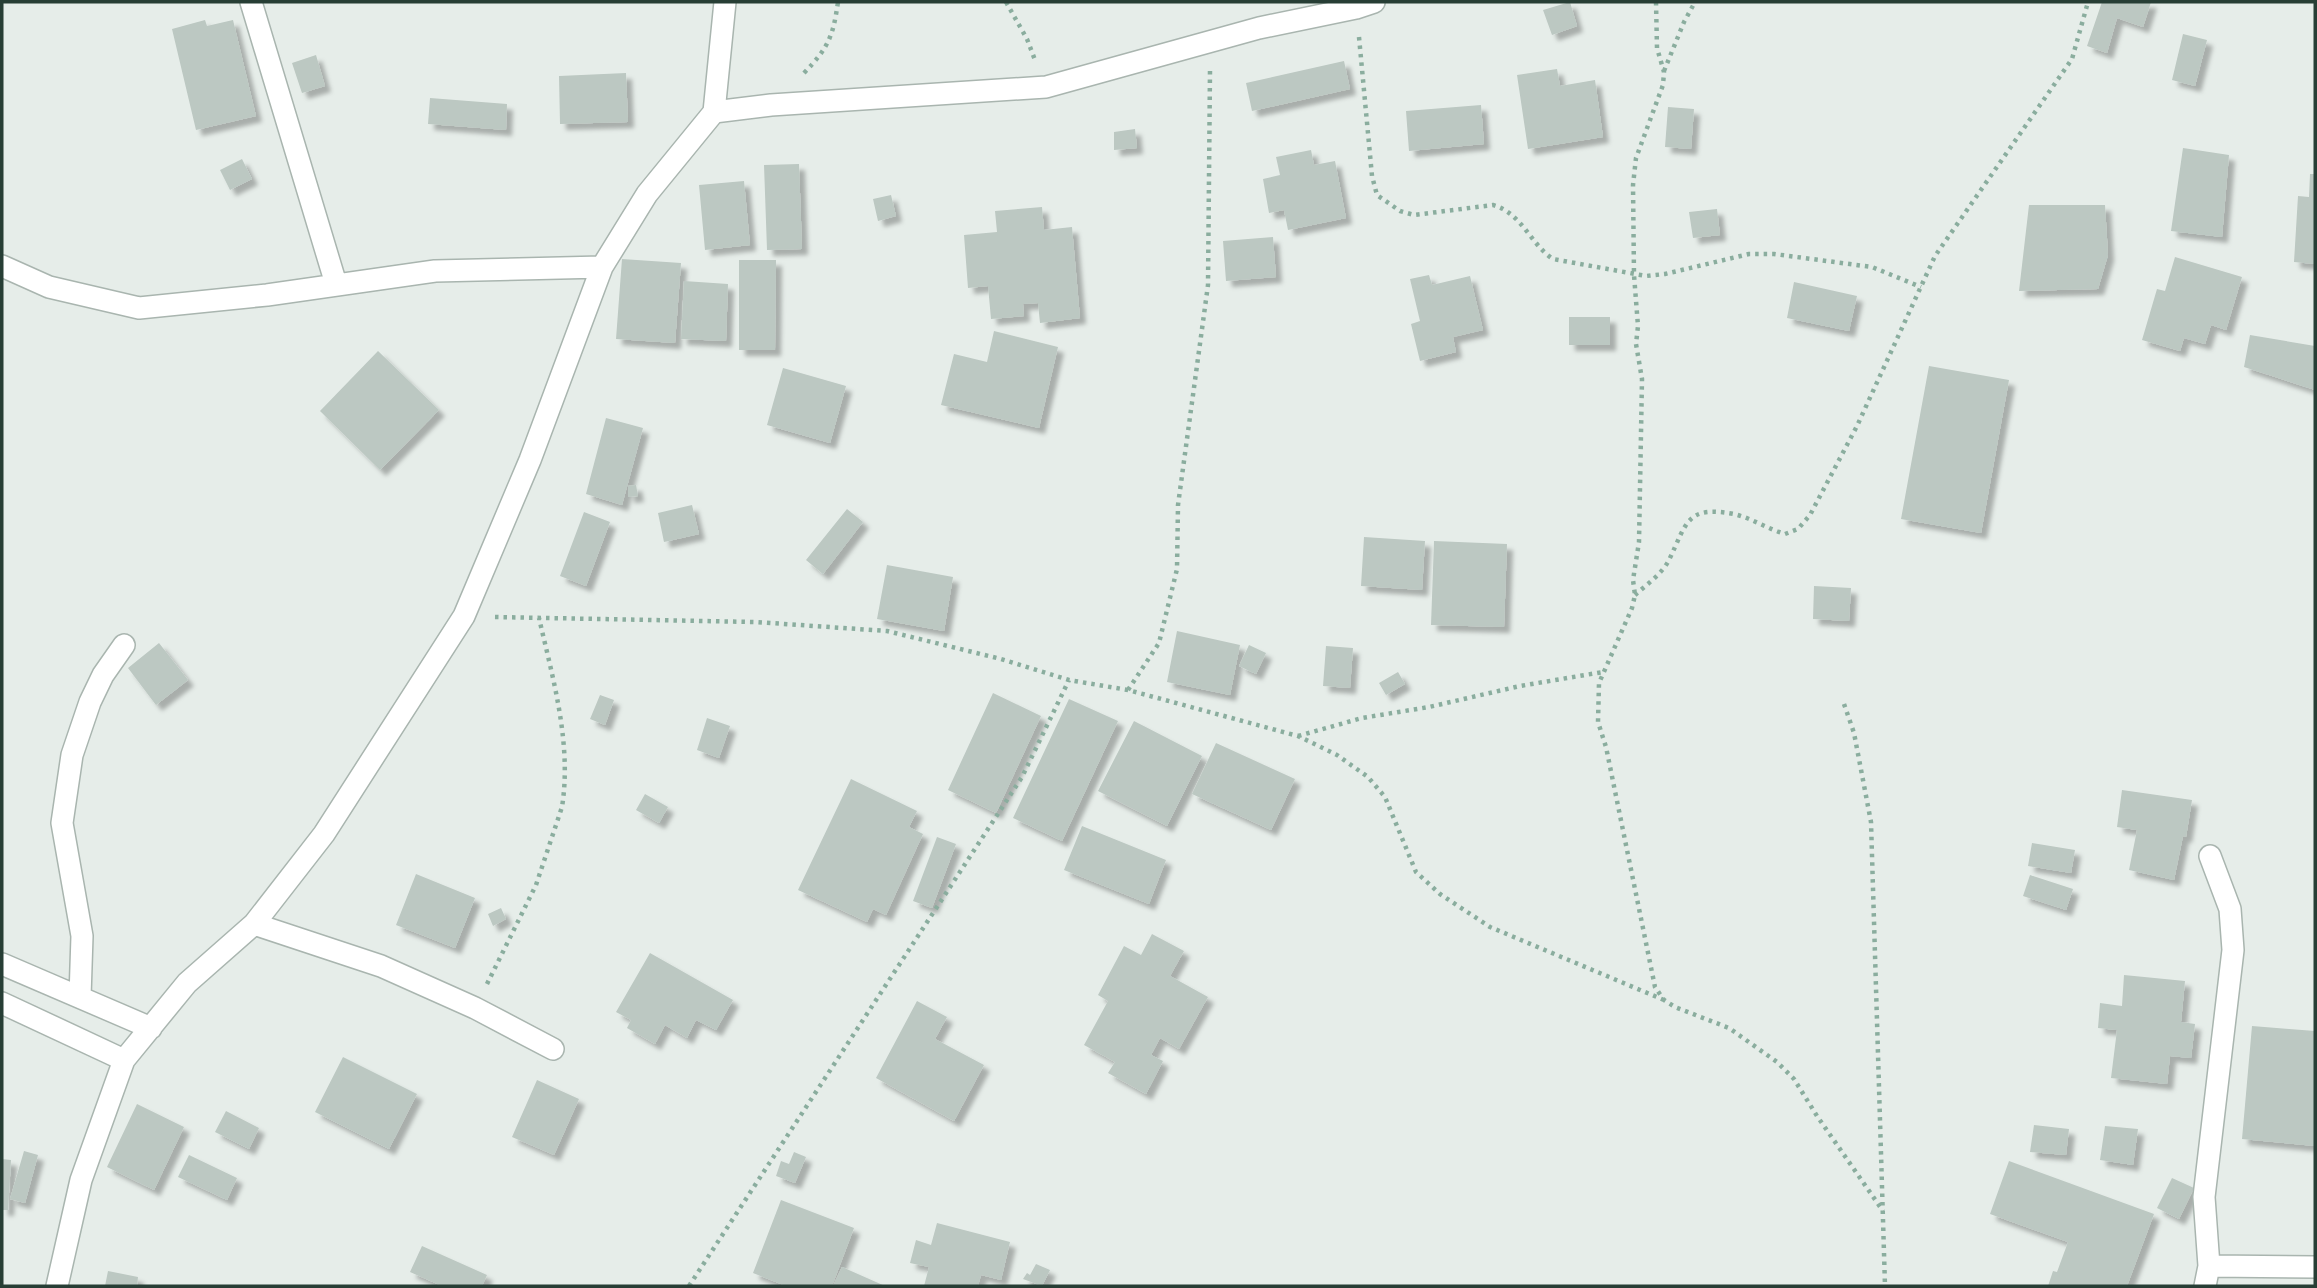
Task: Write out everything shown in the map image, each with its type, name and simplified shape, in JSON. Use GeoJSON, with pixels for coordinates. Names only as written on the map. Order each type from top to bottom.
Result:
{"type":"FeatureCollection","features":[{"type":"Feature","properties":{"kind":"street"},"geometry":{"type":"LineString","coordinates":[[251,2],[336,284]]}},
{"type":"Feature","properties":{"kind":"street"},"geometry":{"type":"LineString","coordinates":[[57,1286],[81,1180],[124,1060],[187,983],[254,924],[324,834],[464,616],[530,460],[602,267],[647,194],[714,112],[725,2]]}},
{"type":"Feature","properties":{"kind":"street"},"geometry":{"type":"LineString","coordinates":[[714,112],[771,105],[1046,87],[1259,28],[1365,5]]}},
{"type":"Feature","properties":{"kind":"street"},"geometry":{"type":"LineString","coordinates":[[2,266],[49,287],[139,308],[267,295],[436,271],[602,267]]}},
{"type":"Feature","properties":{"kind":"street"},"geometry":{"type":"LineString","coordinates":[[80,997],[82,936],[62,823],[72,755],[90,702],[103,675],[124,645]]}},
{"type":"Feature","properties":{"kind":"street"},"geometry":{"type":"LineString","coordinates":[[2210,856],[2231,909],[2233,950],[2204,1197],[2207,1276],[2315,1267]]}},
{"type":"Feature","properties":{"kind":"street"},"geometry":{"type":"LineString","coordinates":[[254,924],[381,966],[475,1008],[553,1049]]}},
{"type":"Feature","properties":{"kind":"street"},"geometry":{"type":"LineString","coordinates":[[2,964],[150,1028]]}},
{"type":"Feature","properties":{"kind":"street"},"geometry":{"type":"LineString","coordinates":[[2,1003],[124,1060]]}},
{"type":"Feature","properties":{"kind":"path"},"geometry":{"type":"LineString","coordinates":[[771,105],[827,46],[834,30],[838,2]]}},
{"type":"Feature","properties":{"kind":"path"},"geometry":{"type":"LineString","coordinates":[[1006,2],[1027,39],[1046,87]]}},
{"type":"Feature","properties":{"kind":"path"},"geometry":{"type":"LineString","coordinates":[[1657,2],[1657,48],[1664,72]]}},
{"type":"Feature","properties":{"kind":"path"},"geometry":{"type":"LineString","coordinates":[[1664,1000],[1655,987],[1646,951],[1606,747],[1598,722],[1599,683],[1625,629],[1635,595],[1633,580],[1639,542],[1642,379],[1636,344],[1634,275],[1633,185],[1636,158],[1663,85],[1664,72],[1695,2]]}},
{"type":"Feature","properties":{"kind":"path"},"geometry":{"type":"LineString","coordinates":[[1635,595],[1668,561],[1687,520],[1698,513],[1737,515],[1785,534],[1798,529],[1810,515],[1857,426],[1935,256],[2071,60],[2088,2]]}},
{"type":"Feature","properties":{"kind":"path"},"geometry":{"type":"LineString","coordinates":[[1365,5],[1372,176],[1377,195],[1400,211],[1414,215],[1493,205],[1521,222],[1545,254],[1553,259],[1634,275],[1665,274],[1749,254],[1774,254],[1872,267],[1921,287]]}},
{"type":"Feature","properties":{"kind":"path"},"geometry":{"type":"LineString","coordinates":[[1128,690],[1159,643],[1177,569],[1178,505],[1208,285],[1210,41]]}},
{"type":"Feature","properties":{"kind":"path"},"geometry":{"type":"LineString","coordinates":[[464,616],[756,622],[887,631],[1001,659],[1069,680],[1128,690],[1297,736],[1337,755],[1368,776],[1385,797],[1416,872],[1440,894],[1490,927],[1729,1028],[1786,1070],[1883,1211]]}},
{"type":"Feature","properties":{"kind":"path"},"geometry":{"type":"LineString","coordinates":[[475,1008],[536,885],[562,807],[564,751],[558,701],[539,618]]}},
{"type":"Feature","properties":{"kind":"path"},"geometry":{"type":"LineString","coordinates":[[1297,736],[1362,718],[1603,671]]}},
{"type":"Feature","properties":{"kind":"path"},"geometry":{"type":"LineString","coordinates":[[690,1286],[1022,777],[1069,680]]}},
{"type":"Feature","properties":{"kind":"path"},"geometry":{"type":"LineString","coordinates":[[1844,704],[1854,733],[1871,822],[1885,1286]]}},
{"type":"Feature","properties":{"kind":"building"},"geometry":{"type":"Polygon","coordinates":[[[1570,2],[1577,26],[1552,35],[1543,10],[1570,2]]]}},
{"type":"Feature","properties":{"kind":"building"},"geometry":{"type":"Polygon","coordinates":[[[2102,2],[2151,2],[2143,27],[2117,18],[2107,53],[2087,46],[2102,2]]]}},
{"type":"Feature","properties":{"kind":"building"},"geometry":{"type":"Polygon","coordinates":[[[205,20],[207,26],[233,20],[256,116],[196,130],[172,29],[205,20]]]}},
{"type":"Feature","properties":{"kind":"building"},"geometry":{"type":"Polygon","coordinates":[[[2183,34],[2207,40],[2195,86],[2172,80],[2183,34]]]}},
{"type":"Feature","properties":{"kind":"building"},"geometry":{"type":"Polygon","coordinates":[[[316,55],[325,86],[302,93],[292,63],[316,55]]]}},
{"type":"Feature","properties":{"kind":"building"},"geometry":{"type":"Polygon","coordinates":[[[1344,61],[1350,89],[1252,111],[1246,83],[1344,61]]]}},
{"type":"Feature","properties":{"kind":"building"},"geometry":{"type":"Polygon","coordinates":[[[1557,69],[1560,86],[1595,80],[1603,137],[1528,149],[1517,75],[1557,69]]]}},
{"type":"Feature","properties":{"kind":"building"},"geometry":{"type":"Polygon","coordinates":[[[626,73],[628,122],[560,124],[559,76],[626,73]]]}},
{"type":"Feature","properties":{"kind":"building"},"geometry":{"type":"Polygon","coordinates":[[[430,98],[507,104],[506,130],[428,124],[430,98]]]}},
{"type":"Feature","properties":{"kind":"building"},"geometry":{"type":"Polygon","coordinates":[[[1481,105],[1484,144],[1409,151],[1406,111],[1481,105]]]}},
{"type":"Feature","properties":{"kind":"building"},"geometry":{"type":"Polygon","coordinates":[[[1668,107],[1694,109],[1691,149],[1665,147],[1668,107]]]}},
{"type":"Feature","properties":{"kind":"building"},"geometry":{"type":"Polygon","coordinates":[[[1135,129],[1137,148],[1114,150],[1114,132],[1135,129]]]}},
{"type":"Feature","properties":{"kind":"building"},"geometry":{"type":"Polygon","coordinates":[[[2183,148],[2229,155],[2222,237],[2171,231],[2183,148]]]}},
{"type":"Feature","properties":{"kind":"building"},"geometry":{"type":"Polygon","coordinates":[[[1311,150],[1314,165],[1335,161],[1346,218],[1288,230],[1284,210],[1269,213],[1263,179],[1280,175],[1276,157],[1311,150]]]}},
{"type":"Feature","properties":{"kind":"building"},"geometry":{"type":"Polygon","coordinates":[[[242,159],[252,179],[230,190],[220,170],[242,159]]]}},
{"type":"Feature","properties":{"kind":"building"},"geometry":{"type":"Polygon","coordinates":[[[799,164],[802,249],[767,250],[764,165],[799,164]]]}},
{"type":"Feature","properties":{"kind":"building"},"geometry":{"type":"Polygon","coordinates":[[[2310,174],[2315,174],[2315,264],[2294,262],[2298,196],[2309,197],[2310,174]]]}},
{"type":"Feature","properties":{"kind":"building"},"geometry":{"type":"Polygon","coordinates":[[[744,181],[750,245],[705,250],[699,185],[744,181]]]}},
{"type":"Feature","properties":{"kind":"building"},"geometry":{"type":"Polygon","coordinates":[[[891,195],[896,216],[878,221],[873,199],[891,195]]]}},
{"type":"Feature","properties":{"kind":"building"},"geometry":{"type":"Polygon","coordinates":[[[2029,205],[2105,205],[2108,255],[2098,289],[2019,291],[2029,205]]]}},
{"type":"Feature","properties":{"kind":"building"},"geometry":{"type":"Polygon","coordinates":[[[1042,207],[1044,230],[1072,227],[1080,318],[1040,323],[1038,303],[1023,304],[1024,316],[991,319],[988,286],[968,288],[964,235],[997,232],[995,211],[1042,207]]]}},
{"type":"Feature","properties":{"kind":"building"},"geometry":{"type":"Polygon","coordinates":[[[1717,209],[1720,235],[1693,238],[1689,212],[1717,209]]]}},
{"type":"Feature","properties":{"kind":"building"},"geometry":{"type":"Polygon","coordinates":[[[1273,237],[1276,277],[1226,281],[1223,241],[1273,237]]]}},
{"type":"Feature","properties":{"kind":"building"},"geometry":{"type":"Polygon","coordinates":[[[2175,257],[2242,277],[2226,330],[2211,325],[2205,344],[2184,338],[2180,351],[2142,340],[2157,289],[2165,291],[2175,257]]]}},
{"type":"Feature","properties":{"kind":"building"},"geometry":{"type":"Polygon","coordinates":[[[622,259],[681,263],[675,343],[616,339],[622,259]]]}},
{"type":"Feature","properties":{"kind":"building"},"geometry":{"type":"Polygon","coordinates":[[[739,260],[776,260],[775,350],[739,350],[739,260]]]}},
{"type":"Feature","properties":{"kind":"building"},"geometry":{"type":"Polygon","coordinates":[[[1429,275],[1432,285],[1470,276],[1483,330],[1453,337],[1456,352],[1420,361],[1411,324],[1420,321],[1410,279],[1429,275]]]}},
{"type":"Feature","properties":{"kind":"building"},"geometry":{"type":"Polygon","coordinates":[[[684,281],[728,284],[726,341],[681,339],[684,281]]]}},
{"type":"Feature","properties":{"kind":"building"},"geometry":{"type":"Polygon","coordinates":[[[1794,282],[1857,296],[1849,331],[1787,318],[1794,282]]]}},
{"type":"Feature","properties":{"kind":"building"},"geometry":{"type":"Polygon","coordinates":[[[1569,317],[1610,317],[1610,345],[1569,345],[1569,317]]]}},
{"type":"Feature","properties":{"kind":"building"},"geometry":{"type":"Polygon","coordinates":[[[994,331],[1058,347],[1039,428],[941,405],[954,354],[987,362],[994,331]]]}},
{"type":"Feature","properties":{"kind":"building"},"geometry":{"type":"Polygon","coordinates":[[[2250,335],[2315,346],[2315,390],[2244,367],[2250,335]]]}},
{"type":"Feature","properties":{"kind":"building"},"geometry":{"type":"Polygon","coordinates":[[[378,351],[439,410],[380,470],[320,411],[378,351]]]}},
{"type":"Feature","properties":{"kind":"building"},"geometry":{"type":"Polygon","coordinates":[[[1929,366],[2009,380],[1981,533],[1901,519],[1929,366]]]}},
{"type":"Feature","properties":{"kind":"building"},"geometry":{"type":"Polygon","coordinates":[[[783,368],[846,386],[830,443],[767,425],[783,368]]]}},
{"type":"Feature","properties":{"kind":"building"},"geometry":{"type":"Polygon","coordinates":[[[606,418],[643,428],[622,505],[586,494],[606,418]]]}},
{"type":"Feature","properties":{"kind":"building"},"geometry":{"type":"Polygon","coordinates":[[[636,485],[638,496],[628,497],[628,486],[636,485]]]}},
{"type":"Feature","properties":{"kind":"building"},"geometry":{"type":"Polygon","coordinates":[[[692,505],[699,534],[664,542],[658,513],[692,505]]]}},
{"type":"Feature","properties":{"kind":"building"},"geometry":{"type":"Polygon","coordinates":[[[847,509],[863,522],[823,574],[806,560],[847,509]]]}},
{"type":"Feature","properties":{"kind":"building"},"geometry":{"type":"Polygon","coordinates":[[[584,512],[610,522],[586,586],[560,576],[584,512]]]}},
{"type":"Feature","properties":{"kind":"building"},"geometry":{"type":"Polygon","coordinates":[[[1364,537],[1425,541],[1422,590],[1361,586],[1364,537]]]}},
{"type":"Feature","properties":{"kind":"building"},"geometry":{"type":"Polygon","coordinates":[[[1434,541],[1507,544],[1504,627],[1431,625],[1434,541]]]}},
{"type":"Feature","properties":{"kind":"building"},"geometry":{"type":"Polygon","coordinates":[[[887,565],[953,577],[944,631],[877,619],[887,565]]]}},
{"type":"Feature","properties":{"kind":"building"},"geometry":{"type":"Polygon","coordinates":[[[1814,586],[1851,588],[1849,621],[1813,619],[1814,586]]]}},
{"type":"Feature","properties":{"kind":"building"},"geometry":{"type":"Polygon","coordinates":[[[1177,631],[1240,645],[1230,695],[1167,682],[1177,631]]]}},
{"type":"Feature","properties":{"kind":"building"},"geometry":{"type":"Polygon","coordinates":[[[159,643],[188,680],[156,705],[128,668],[159,643]]]}},
{"type":"Feature","properties":{"kind":"building"},"geometry":{"type":"Polygon","coordinates":[[[1249,645],[1266,653],[1256,674],[1239,666],[1249,645]]]}},
{"type":"Feature","properties":{"kind":"building"},"geometry":{"type":"Polygon","coordinates":[[[1326,646],[1353,648],[1350,688],[1323,686],[1326,646]]]}},
{"type":"Feature","properties":{"kind":"building"},"geometry":{"type":"Polygon","coordinates":[[[1398,672],[1405,684],[1386,695],[1379,683],[1398,672]]]}},
{"type":"Feature","properties":{"kind":"building"},"geometry":{"type":"Polygon","coordinates":[[[993,693],[1041,716],[996,813],[948,790],[993,693]]]}},
{"type":"Feature","properties":{"kind":"building"},"geometry":{"type":"Polygon","coordinates":[[[600,695],[614,700],[605,725],[590,719],[600,695]]]}},
{"type":"Feature","properties":{"kind":"building"},"geometry":{"type":"Polygon","coordinates":[[[1069,699],[1118,721],[1062,841],[1013,818],[1069,699]]]}},
{"type":"Feature","properties":{"kind":"building"},"geometry":{"type":"Polygon","coordinates":[[[707,718],[730,726],[719,758],[697,750],[707,718]]]}},
{"type":"Feature","properties":{"kind":"building"},"geometry":{"type":"Polygon","coordinates":[[[1134,721],[1202,756],[1167,826],[1098,791],[1134,721]]]}},
{"type":"Feature","properties":{"kind":"building"},"geometry":{"type":"Polygon","coordinates":[[[1216,743],[1295,779],[1271,830],[1192,794],[1216,743]]]}},
{"type":"Feature","properties":{"kind":"building"},"geometry":{"type":"Polygon","coordinates":[[[851,779],[917,811],[909,827],[923,834],[886,915],[873,909],[867,922],[798,890],[851,779]]]}},
{"type":"Feature","properties":{"kind":"building"},"geometry":{"type":"Polygon","coordinates":[[[2122,790],[2192,800],[2186,837],[2183,836],[2174,880],[2129,870],[2137,830],[2117,827],[2122,790]]]}},
{"type":"Feature","properties":{"kind":"building"},"geometry":{"type":"Polygon","coordinates":[[[645,794],[668,807],[659,823],[636,810],[645,794]]]}},
{"type":"Feature","properties":{"kind":"building"},"geometry":{"type":"Polygon","coordinates":[[[1082,826],[1166,860],[1149,904],[1064,870],[1082,826]]]}},
{"type":"Feature","properties":{"kind":"building"},"geometry":{"type":"Polygon","coordinates":[[[937,837],[956,844],[932,908],[913,901],[937,837]]]}},
{"type":"Feature","properties":{"kind":"building"},"geometry":{"type":"Polygon","coordinates":[[[2032,843],[2075,850],[2071,873],[2028,866],[2032,843]]]}},
{"type":"Feature","properties":{"kind":"building"},"geometry":{"type":"Polygon","coordinates":[[[416,874],[475,898],[455,948],[396,925],[416,874]]]}},
{"type":"Feature","properties":{"kind":"building"},"geometry":{"type":"Polygon","coordinates":[[[2030,875],[2073,889],[2066,910],[2023,896],[2030,875]]]}},
{"type":"Feature","properties":{"kind":"building"},"geometry":{"type":"Polygon","coordinates":[[[501,908],[506,919],[493,926],[488,914],[501,908]]]}},
{"type":"Feature","properties":{"kind":"building"},"geometry":{"type":"Polygon","coordinates":[[[1152,934],[1184,951],[1170,976],[1208,997],[1179,1049],[1160,1038],[1151,1055],[1163,1061],[1146,1094],[1108,1073],[1115,1062],[1084,1045],[1108,1001],[1098,995],[1124,946],[1141,955],[1152,934]]]}},
{"type":"Feature","properties":{"kind":"building"},"geometry":{"type":"Polygon","coordinates":[[[650,953],[733,1000],[716,1030],[696,1020],[687,1038],[665,1025],[655,1044],[627,1028],[631,1020],[616,1012],[650,953]]]}},
{"type":"Feature","properties":{"kind":"building"},"geometry":{"type":"Polygon","coordinates":[[[2124,975],[2185,981],[2181,1022],[2195,1024],[2191,1058],[2170,1056],[2167,1084],[2111,1078],[2117,1030],[2098,1028],[2100,1003],[2122,1006],[2124,975]]]}},
{"type":"Feature","properties":{"kind":"building"},"geometry":{"type":"Polygon","coordinates":[[[917,1001],[947,1017],[935,1039],[984,1065],[954,1121],[876,1078],[917,1001]]]}},
{"type":"Feature","properties":{"kind":"building"},"geometry":{"type":"Polygon","coordinates":[[[2252,1026],[2315,1031],[2315,1146],[2242,1139],[2252,1026]]]}},
{"type":"Feature","properties":{"kind":"building"},"geometry":{"type":"Polygon","coordinates":[[[343,1057],[417,1094],[389,1149],[315,1112],[343,1057]]]}},
{"type":"Feature","properties":{"kind":"building"},"geometry":{"type":"Polygon","coordinates":[[[537,1080],[579,1099],[554,1155],[512,1137],[537,1080]]]}},
{"type":"Feature","properties":{"kind":"building"},"geometry":{"type":"Polygon","coordinates":[[[137,1104],[184,1127],[154,1190],[107,1167],[137,1104]]]}},
{"type":"Feature","properties":{"kind":"building"},"geometry":{"type":"Polygon","coordinates":[[[226,1111],[259,1128],[249,1149],[215,1132],[226,1111]]]}},
{"type":"Feature","properties":{"kind":"building"},"geometry":{"type":"Polygon","coordinates":[[[2034,1125],[2069,1129],[2066,1155],[2030,1152],[2034,1125]]]}},
{"type":"Feature","properties":{"kind":"building"},"geometry":{"type":"Polygon","coordinates":[[[2105,1126],[2138,1129],[2133,1165],[2100,1160],[2105,1126]]]}},
{"type":"Feature","properties":{"kind":"building"},"geometry":{"type":"Polygon","coordinates":[[[24,1151],[38,1155],[25,1203],[10,1199],[24,1151]]]}},
{"type":"Feature","properties":{"kind":"building"},"geometry":{"type":"Polygon","coordinates":[[[794,1152],[806,1157],[795,1183],[776,1176],[781,1161],[789,1164],[794,1152]]]}},
{"type":"Feature","properties":{"kind":"building"},"geometry":{"type":"Polygon","coordinates":[[[189,1155],[237,1178],[227,1200],[178,1177],[189,1155]]]}},
{"type":"Feature","properties":{"kind":"building"},"geometry":{"type":"Polygon","coordinates":[[[2,1159],[11,1160],[8,1210],[2,1210],[2,1159]]]}},
{"type":"Feature","properties":{"kind":"building"},"geometry":{"type":"Polygon","coordinates":[[[2009,1161],[2154,1214],[2127,1286],[2048,1286],[2053,1271],[2057,1272],[2068,1242],[1990,1214],[2009,1161]]]}},
{"type":"Feature","properties":{"kind":"building"},"geometry":{"type":"Polygon","coordinates":[[[2172,1178],[2194,1188],[2179,1219],[2157,1208],[2172,1178]]]}},
{"type":"Feature","properties":{"kind":"building"},"geometry":{"type":"Polygon","coordinates":[[[781,1200],[854,1228],[832,1286],[786,1286],[753,1273],[781,1200]]]}},
{"type":"Feature","properties":{"kind":"building"},"geometry":{"type":"Polygon","coordinates":[[[937,1223],[1010,1242],[1001,1280],[981,1275],[978,1286],[924,1286],[929,1267],[910,1263],[916,1240],[931,1245],[937,1223]]]}},
{"type":"Feature","properties":{"kind":"building"},"geometry":{"type":"Polygon","coordinates":[[[422,1246],[487,1275],[482,1286],[442,1286],[410,1272],[422,1246]]]}},
{"type":"Feature","properties":{"kind":"building"},"geometry":{"type":"Polygon","coordinates":[[[1036,1264],[1050,1270],[1042,1286],[1023,1279],[1027,1273],[1030,1275],[1036,1264]]]}},
{"type":"Feature","properties":{"kind":"building"},"geometry":{"type":"Polygon","coordinates":[[[842,1267],[885,1286],[833,1286],[842,1267]]]}},
{"type":"Feature","properties":{"kind":"building"},"geometry":{"type":"Polygon","coordinates":[[[108,1271],[138,1277],[137,1286],[105,1286],[108,1271]]]}}]}
